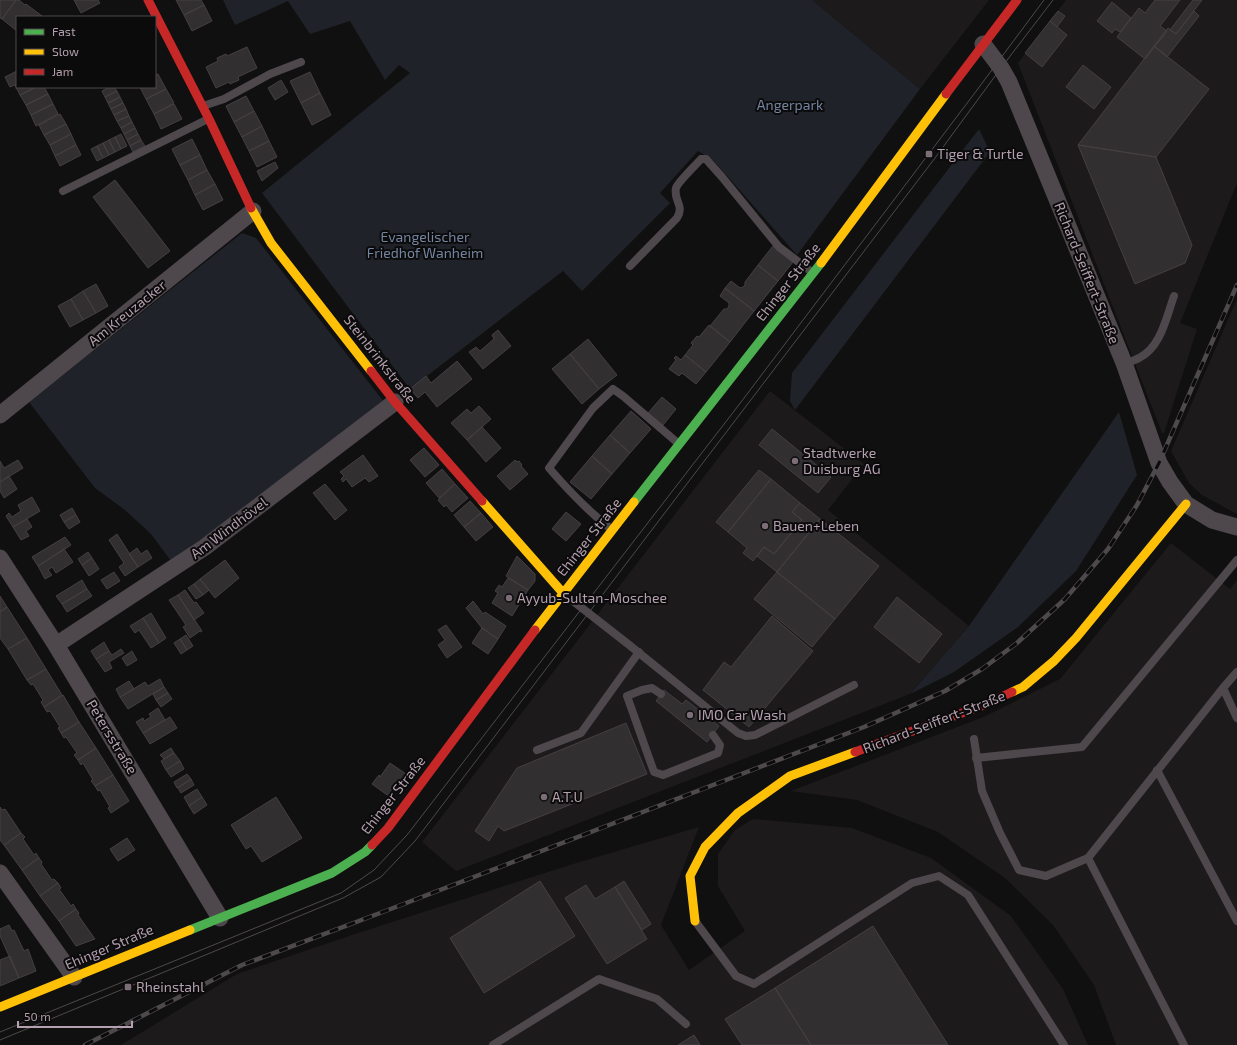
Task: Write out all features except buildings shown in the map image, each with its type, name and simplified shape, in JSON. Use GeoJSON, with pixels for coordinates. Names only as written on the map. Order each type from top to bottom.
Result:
{"type":"FeatureCollection","features":[{"type":"Feature","properties":{"kind":"street","name":"Steinbrinkstraße"},"geometry":{"type":"LineString","coordinates":[[148,0],[209,119],[253,211],[271,243],[395,402],[563,593]]}},
{"type":"Feature","properties":{"kind":"street","name":"Ehinger Straße"},"geometry":{"type":"LineString","coordinates":[[0,1007],[170,937],[332,873],[366,852],[388,828],[563,593],[814,273],[1017,0]]}},
{"type":"Feature","properties":{"kind":"street","name":"Richard-Seiffert-Straße"},"geometry":{"type":"LineString","coordinates":[[983,44],[1008,82],[1124,364],[1159,463],[1170,482],[1186,504],[1212,520],[1237,527]]}},
{"type":"Feature","properties":{"kind":"street","name":"Am Kreuzacker"},"geometry":{"type":"LineString","coordinates":[[0,415],[253,211]]}},
{"type":"Feature","properties":{"kind":"street","name":"Am Windhövel"},"geometry":{"type":"LineString","coordinates":[[56,645],[205,547],[395,402]]}},
{"type":"Feature","properties":{"kind":"street","name":"Richard-Seiffert-Straße"},"geometry":{"type":"LineString","coordinates":[[695,920],[690,876],[705,847],[738,813],[790,776],[984,705],[1023,686],[1054,660],[1076,638],[1186,504]]}},
{"type":"Feature","properties":{"kind":"street","name":"Petersstraße"},"geometry":{"type":"LineString","coordinates":[[0,558],[56,645],[220,918]]}},
{"type":"Feature","properties":{"kind":"street"},"geometry":{"type":"LineString","coordinates":[[0,873],[74,977]]}},
{"type":"Feature","properties":{"kind":"lane"},"geometry":{"type":"LineString","coordinates":[[202,107],[224,99],[270,74],[301,62]]}},
{"type":"Feature","properties":{"kind":"lane"},"geometry":{"type":"LineString","coordinates":[[63,191],[209,119]]}},
{"type":"Feature","properties":{"kind":"lane"},"geometry":{"type":"LineString","coordinates":[[630,266],[677,218],[680,213],[679,203],[675,196],[677,186],[701,159],[706,159],[780,247],[814,273]]}},
{"type":"Feature","properties":{"kind":"lane"},"geometry":{"type":"LineString","coordinates":[[1124,364],[1139,358],[1149,351],[1157,342],[1174,296]]}},
{"type":"Feature","properties":{"kind":"lane"},"geometry":{"type":"LineString","coordinates":[[612,530],[572,495],[549,468],[593,408],[613,389],[680,444]]}},
{"type":"Feature","properties":{"kind":"lane"},"geometry":{"type":"LineString","coordinates":[[976,758],[1082,747],[1237,560]]}},
{"type":"Feature","properties":{"kind":"lane"},"geometry":{"type":"LineString","coordinates":[[563,593],[639,652],[738,733],[746,736],[755,735],[854,686]]}},
{"type":"Feature","properties":{"kind":"lane"},"geometry":{"type":"LineString","coordinates":[[537,750],[581,733],[639,652]]}},
{"type":"Feature","properties":{"kind":"lane"},"geometry":{"type":"LineString","coordinates":[[974,739],[982,791],[1000,833],[1019,870],[1046,876],[1088,858],[1222,688],[1237,672]]}},
{"type":"Feature","properties":{"kind":"lane"},"geometry":{"type":"LineString","coordinates":[[661,694],[652,688],[627,696],[654,772],[663,775],[718,753],[720,745],[713,735]]}},
{"type":"Feature","properties":{"kind":"lane"},"geometry":{"type":"LineString","coordinates":[[1222,688],[1237,718]]}},
{"type":"Feature","properties":{"kind":"lane"},"geometry":{"type":"LineString","coordinates":[[1158,770],[1237,921]]}},
{"type":"Feature","properties":{"kind":"lane"},"geometry":{"type":"LineString","coordinates":[[1088,858],[1184,1045]]}},
{"type":"Feature","properties":{"kind":"lane"},"geometry":{"type":"LineString","coordinates":[[695,920],[736,976],[754,984],[912,883],[939,876],[968,895],[1064,1045]]}},
{"type":"Feature","properties":{"kind":"lane"},"geometry":{"type":"LineString","coordinates":[[492,1045],[599,979],[657,999],[686,1024]]}},
{"type":"Feature","properties":{"kind":"shaded area"},"geometry":{"type":"Polygon","coordinates":[[[812,0],[989,0],[920,89],[812,0]]]}},
{"type":"Feature","properties":{"kind":"shaded area"},"geometry":{"type":"Polygon","coordinates":[[[1066,0],[1237,0],[1237,183],[1180,323],[1197,329],[1164,433],[1162,433],[1018,63],[1066,0]]]}},
{"type":"Feature","properties":{"kind":"shaded area"},"geometry":{"type":"Polygon","coordinates":[[[1237,299],[1237,514],[1202,495],[1189,483],[1171,451],[1237,299]]]}},
{"type":"Feature","properties":{"kind":"shaded area"},"geometry":{"type":"Polygon","coordinates":[[[770,391],[864,464],[828,510],[969,626],[910,694],[456,871],[422,842],[770,391]]]}},
{"type":"Feature","properties":{"kind":"shaded area"},"geometry":{"type":"Polygon","coordinates":[[[1171,543],[1230,589],[1237,580],[1237,1045],[1116,1045],[1094,985],[1053,925],[1005,878],[938,832],[857,800],[791,791],[986,716],[1060,679],[1171,543]]]}},
{"type":"Feature","properties":{"kind":"shaded area"},"geometry":{"type":"Polygon","coordinates":[[[753,819],[852,828],[931,858],[1011,916],[1063,989],[1088,1045],[121,1045],[237,974],[358,933],[573,864],[699,827],[661,925],[689,970],[745,931],[718,886],[718,854],[735,830],[753,819]]]}},
{"type":"Feature","properties":{"kind":"green space"},"geometry":{"type":"Polygon","coordinates":[[[223,0],[812,0],[920,89],[797,255],[713,160],[698,151],[660,193],[670,203],[582,291],[563,271],[410,389],[262,193],[410,73],[399,65],[385,80],[350,21],[310,34],[288,1],[235,25],[223,0]]]}},
{"type":"Feature","properties":{"kind":"green space"},"geometry":{"type":"Polygon","coordinates":[[[979,129],[990,152],[795,410],[790,401],[792,373],[979,129]]]}},
{"type":"Feature","properties":{"kind":"green space"},"geometry":{"type":"Polygon","coordinates":[[[242,233],[256,238],[384,402],[308,463],[171,561],[151,534],[125,510],[95,488],[29,402],[242,233]]]}},
{"type":"Feature","properties":{"kind":"green space"},"geometry":{"type":"Polygon","coordinates":[[[1119,412],[1137,475],[1076,571],[1018,627],[954,672],[910,694],[969,626],[1119,412]]]}},
{"type":"Feature","properties":{"kind":"tram line"},"geometry":{"type":"LineString","coordinates":[[0,1032],[341,893],[374,870],[407,835],[738,406],[1044,0]]}},
{"type":"Feature","properties":{"kind":"tram line"},"geometry":{"type":"LineString","coordinates":[[0,1040],[343,898],[381,877],[415,841],[935,158],[1053,0]]}},
{"type":"Feature","properties":{"kind":"railway"},"geometry":{"type":"LineString","coordinates":[[85,1045],[242,965],[864,727],[945,691],[982,669],[1017,643],[1065,599],[1108,549],[1137,505],[1159,463],[1237,285]]}},
{"type":"Feature","properties":{"kind":"traffic: fast"},"geometry":{"type":"LineString","coordinates":[[634,502],[821,263]]}},
{"type":"Feature","properties":{"kind":"traffic: fast"},"geometry":{"type":"LineString","coordinates":[[190,930],[332,873],[365,852],[372,845]]}},
{"type":"Feature","properties":{"kind":"traffic: slow"},"geometry":{"type":"LineString","coordinates":[[821,263],[946,94]]}},
{"type":"Feature","properties":{"kind":"traffic: slow"},"geometry":{"type":"LineString","coordinates":[[251,208],[271,243],[371,371]]}},
{"type":"Feature","properties":{"kind":"traffic: slow"},"geometry":{"type":"LineString","coordinates":[[482,501],[563,593]]}},
{"type":"Feature","properties":{"kind":"traffic: slow"},"geometry":{"type":"LineString","coordinates":[[535,630],[634,502]]}},
{"type":"Feature","properties":{"kind":"traffic: slow"},"geometry":{"type":"LineString","coordinates":[[1012,692],[1023,687],[1054,661],[1076,638],[1186,504]]}},
{"type":"Feature","properties":{"kind":"traffic: slow"},"geometry":{"type":"LineString","coordinates":[[695,921],[690,876],[705,847],[738,813],[790,776],[855,752]]}},
{"type":"Feature","properties":{"kind":"traffic: slow"},"geometry":{"type":"LineString","coordinates":[[0,1007],[190,930]]}},
{"type":"Feature","properties":{"kind":"traffic: jam"},"geometry":{"type":"LineString","coordinates":[[148,0],[209,119],[251,208]]}},
{"type":"Feature","properties":{"kind":"traffic: jam"},"geometry":{"type":"LineString","coordinates":[[946,94],[1017,0]]}},
{"type":"Feature","properties":{"kind":"traffic: jam"},"geometry":{"type":"LineString","coordinates":[[371,371],[395,402],[482,501]]}},
{"type":"Feature","properties":{"kind":"traffic: jam"},"geometry":{"type":"LineString","coordinates":[[372,845],[388,828],[535,630]]}},
{"type":"Feature","properties":{"kind":"traffic: jam"},"geometry":{"type":"LineString","coordinates":[[855,752],[984,705],[1012,692]]}},
{"type":"Feature","properties":{"kind":"place","name":"Tiger & Turtle"},"geometry":{"type":"Point","coordinates":[929,154]}},
{"type":"Feature","properties":{"kind":"place","name":"Stadtwerke Duisburg AG"},"geometry":{"type":"Point","coordinates":[795,461]}},
{"type":"Feature","properties":{"kind":"place","name":"Bauen+Leben"},"geometry":{"type":"Point","coordinates":[765,526]}},
{"type":"Feature","properties":{"kind":"place","name":"Ayyub-Sultan-Moschee"},"geometry":{"type":"Point","coordinates":[509,598]}},
{"type":"Feature","properties":{"kind":"place","name":"IMO Car Wash"},"geometry":{"type":"Point","coordinates":[690,715]}},
{"type":"Feature","properties":{"kind":"place","name":"A.T.U"},"geometry":{"type":"Point","coordinates":[544,797]}},
{"type":"Feature","properties":{"kind":"place","name":"Rheinstahl"},"geometry":{"type":"Point","coordinates":[128,987]}},
{"type":"Feature","properties":{"kind":"park label","name":"Angerpark"},"geometry":{"type":"Point","coordinates":[790,105]}},
{"type":"Feature","properties":{"kind":"park label","name":"Evangelischer Friedhof Wanheim"},"geometry":{"type":"Point","coordinates":[425,246]}}]}
